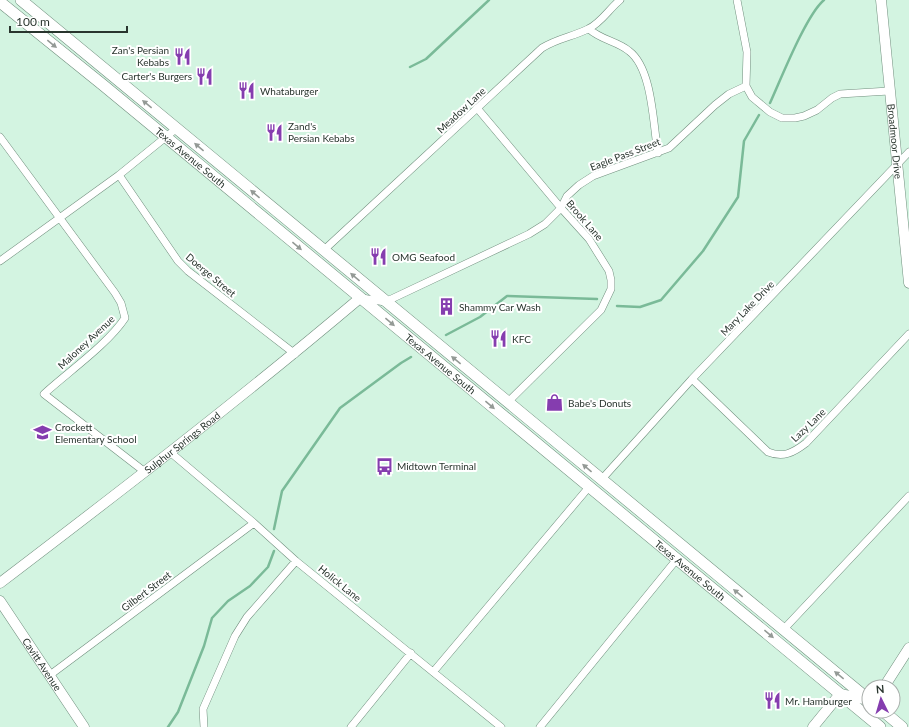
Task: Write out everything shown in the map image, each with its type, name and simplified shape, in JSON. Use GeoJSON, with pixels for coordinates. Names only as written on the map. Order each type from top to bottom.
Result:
{"type":"FeatureCollection","features":[{"type":"Feature","properties":{"kind":"main road","name":"Texas Avenue South"},"geometry":{"type":"LineString","coordinates":[[20,0],[861,693]]}},
{"type":"Feature","properties":{"kind":"main road","name":"Texas Avenue South"},"geometry":{"type":"LineString","coordinates":[[0,2],[166,137],[880,727]]}},
{"type":"Feature","properties":{"kind":"main road"},"geometry":{"type":"LineString","coordinates":[[589,487],[594,485],[599,487],[660,536],[671,538]]}},
{"type":"Feature","properties":{"kind":"main road"},"geometry":{"type":"LineString","coordinates":[[892,719],[902,727]]}},
{"type":"Feature","properties":{"kind":"street","name":"Meadow Lane"},"geometry":{"type":"LineString","coordinates":[[324,250],[542,48],[554,41],[589,29],[600,21],[620,0]]}},
{"type":"Feature","properties":{"kind":"street"},"geometry":{"type":"LineString","coordinates":[[737,0],[747,52],[746,86],[752,97],[760,105],[782,118],[804,116],[840,94],[889,90]]}},
{"type":"Feature","properties":{"kind":"street","name":"Broadmoor Drive"},"geometry":{"type":"LineString","coordinates":[[881,0],[909,283]]}},
{"type":"Feature","properties":{"kind":"street"},"geometry":{"type":"LineString","coordinates":[[589,29],[597,36],[630,51],[638,62],[652,100],[658,153]]}},
{"type":"Feature","properties":{"kind":"street","name":"Eagle Pass Street"},"geometry":{"type":"LineString","coordinates":[[385,302],[529,234],[545,224],[561,208],[567,196],[579,185],[593,176],[669,148],[715,105],[730,94],[746,86]]}},
{"type":"Feature","properties":{"kind":"street","name":"Brook Lane"},"geometry":{"type":"LineString","coordinates":[[478,108],[561,208],[589,238],[609,271],[610,289],[601,310],[508,402]]}},
{"type":"Feature","properties":{"kind":"street"},"geometry":{"type":"LineString","coordinates":[[0,261],[119,175],[177,128]]}},
{"type":"Feature","properties":{"kind":"street","name":"Maloney Avenue"},"geometry":{"type":"LineString","coordinates":[[0,138],[115,293],[121,303],[126,318],[119,328],[44,394],[145,472]]}},
{"type":"Feature","properties":{"kind":"street","name":"Mary Lake Drive"},"geometry":{"type":"LineString","coordinates":[[602,479],[692,379],[909,152]]}},
{"type":"Feature","properties":{"kind":"street","name":"Doerge Street"},"geometry":{"type":"LineString","coordinates":[[119,175],[178,261],[188,271],[295,354]]}},
{"type":"Feature","properties":{"kind":"street"},"geometry":{"type":"LineString","coordinates":[[360,298],[385,302]]}},
{"type":"Feature","properties":{"kind":"street","name":"Sulphur Springs Road"},"geometry":{"type":"LineString","coordinates":[[0,583],[145,472],[295,354],[360,298]]}},
{"type":"Feature","properties":{"kind":"street","name":"Lazy Lane"},"geometry":{"type":"LineString","coordinates":[[692,379],[768,452],[778,455],[789,454],[806,444],[909,334]]}},
{"type":"Feature","properties":{"kind":"street","name":"Holick Lane"},"geometry":{"type":"LineString","coordinates":[[170,452],[254,523],[296,561],[434,671],[499,727]]}},
{"type":"Feature","properties":{"kind":"street"},"geometry":{"type":"LineString","coordinates":[[434,671],[589,487]]}},
{"type":"Feature","properties":{"kind":"street"},"geometry":{"type":"LineString","coordinates":[[783,630],[909,496]]}},
{"type":"Feature","properties":{"kind":"street","name":"Gilbert Street"},"geometry":{"type":"LineString","coordinates":[[50,675],[254,523]]}},
{"type":"Feature","properties":{"kind":"street"},"geometry":{"type":"LineString","coordinates":[[540,727],[677,559]]}},
{"type":"Feature","properties":{"kind":"street"},"geometry":{"type":"LineString","coordinates":[[204,727],[203,709],[235,636],[247,617],[296,561]]}},
{"type":"Feature","properties":{"kind":"street","name":"Cavitt Avenue"},"geometry":{"type":"LineString","coordinates":[[0,601],[84,727]]}},
{"type":"Feature","properties":{"kind":"street"},"geometry":{"type":"LineString","coordinates":[[889,679],[909,648]]}},
{"type":"Feature","properties":{"kind":"street"},"geometry":{"type":"LineString","coordinates":[[351,727],[411,653]]}},
{"type":"Feature","properties":{"kind":"street"},"geometry":{"type":"LineString","coordinates":[[813,727],[840,694],[861,698]]}},
{"type":"Feature","properties":{"kind":"waterway"},"geometry":{"type":"LineString","coordinates":[[410,67],[426,59],[489,0]]}},
{"type":"Feature","properties":{"kind":"waterway"},"geometry":{"type":"LineString","coordinates":[[770,103],[802,33],[817,8],[824,0]]}},
{"type":"Feature","properties":{"kind":"waterway"},"geometry":{"type":"LineString","coordinates":[[617,306],[640,307],[661,300],[703,251],[738,197],[744,141],[759,115]]}},
{"type":"Feature","properties":{"kind":"waterway"},"geometry":{"type":"LineString","coordinates":[[446,335],[480,317],[507,296],[597,299]]}},
{"type":"Feature","properties":{"kind":"waterway"},"geometry":{"type":"LineString","coordinates":[[274,529],[282,491],[340,408],[411,357]]}},
{"type":"Feature","properties":{"kind":"waterway"},"geometry":{"type":"LineString","coordinates":[[168,727],[178,712],[204,646],[212,618],[228,601],[250,586],[268,567],[274,551]]}},
{"type":"Feature","properties":{"kind":"place","name":"Zan's Persian Kebabs"},"geometry":{"type":"Point","coordinates":[182,56]}},
{"type":"Feature","properties":{"kind":"place","name":"Carter's Burgers"},"geometry":{"type":"Point","coordinates":[205,76]}},
{"type":"Feature","properties":{"kind":"place","name":"Whataburger"},"geometry":{"type":"Point","coordinates":[247,91]}},
{"type":"Feature","properties":{"kind":"place","name":"Zand's Persian Kebabs"},"geometry":{"type":"Point","coordinates":[275,132]}},
{"type":"Feature","properties":{"kind":"place","name":"OMG Seafood"},"geometry":{"type":"Point","coordinates":[379,257]}},
{"type":"Feature","properties":{"kind":"place","name":"Shammy Car Wash"},"geometry":{"type":"Point","coordinates":[446,307]}},
{"type":"Feature","properties":{"kind":"place","name":"KFC"},"geometry":{"type":"Point","coordinates":[499,339]}},
{"type":"Feature","properties":{"kind":"place","name":"Babe's Donuts"},"geometry":{"type":"Point","coordinates":[555,403]}},
{"type":"Feature","properties":{"kind":"place","name":"Crockett Elementary School"},"geometry":{"type":"Point","coordinates":[42,433]}},
{"type":"Feature","properties":{"kind":"place","name":"Midtown Terminal"},"geometry":{"type":"Point","coordinates":[384,466]}},
{"type":"Feature","properties":{"kind":"place","name":"Mr. Hamburger"},"geometry":{"type":"Point","coordinates":[772,701]}}]}
